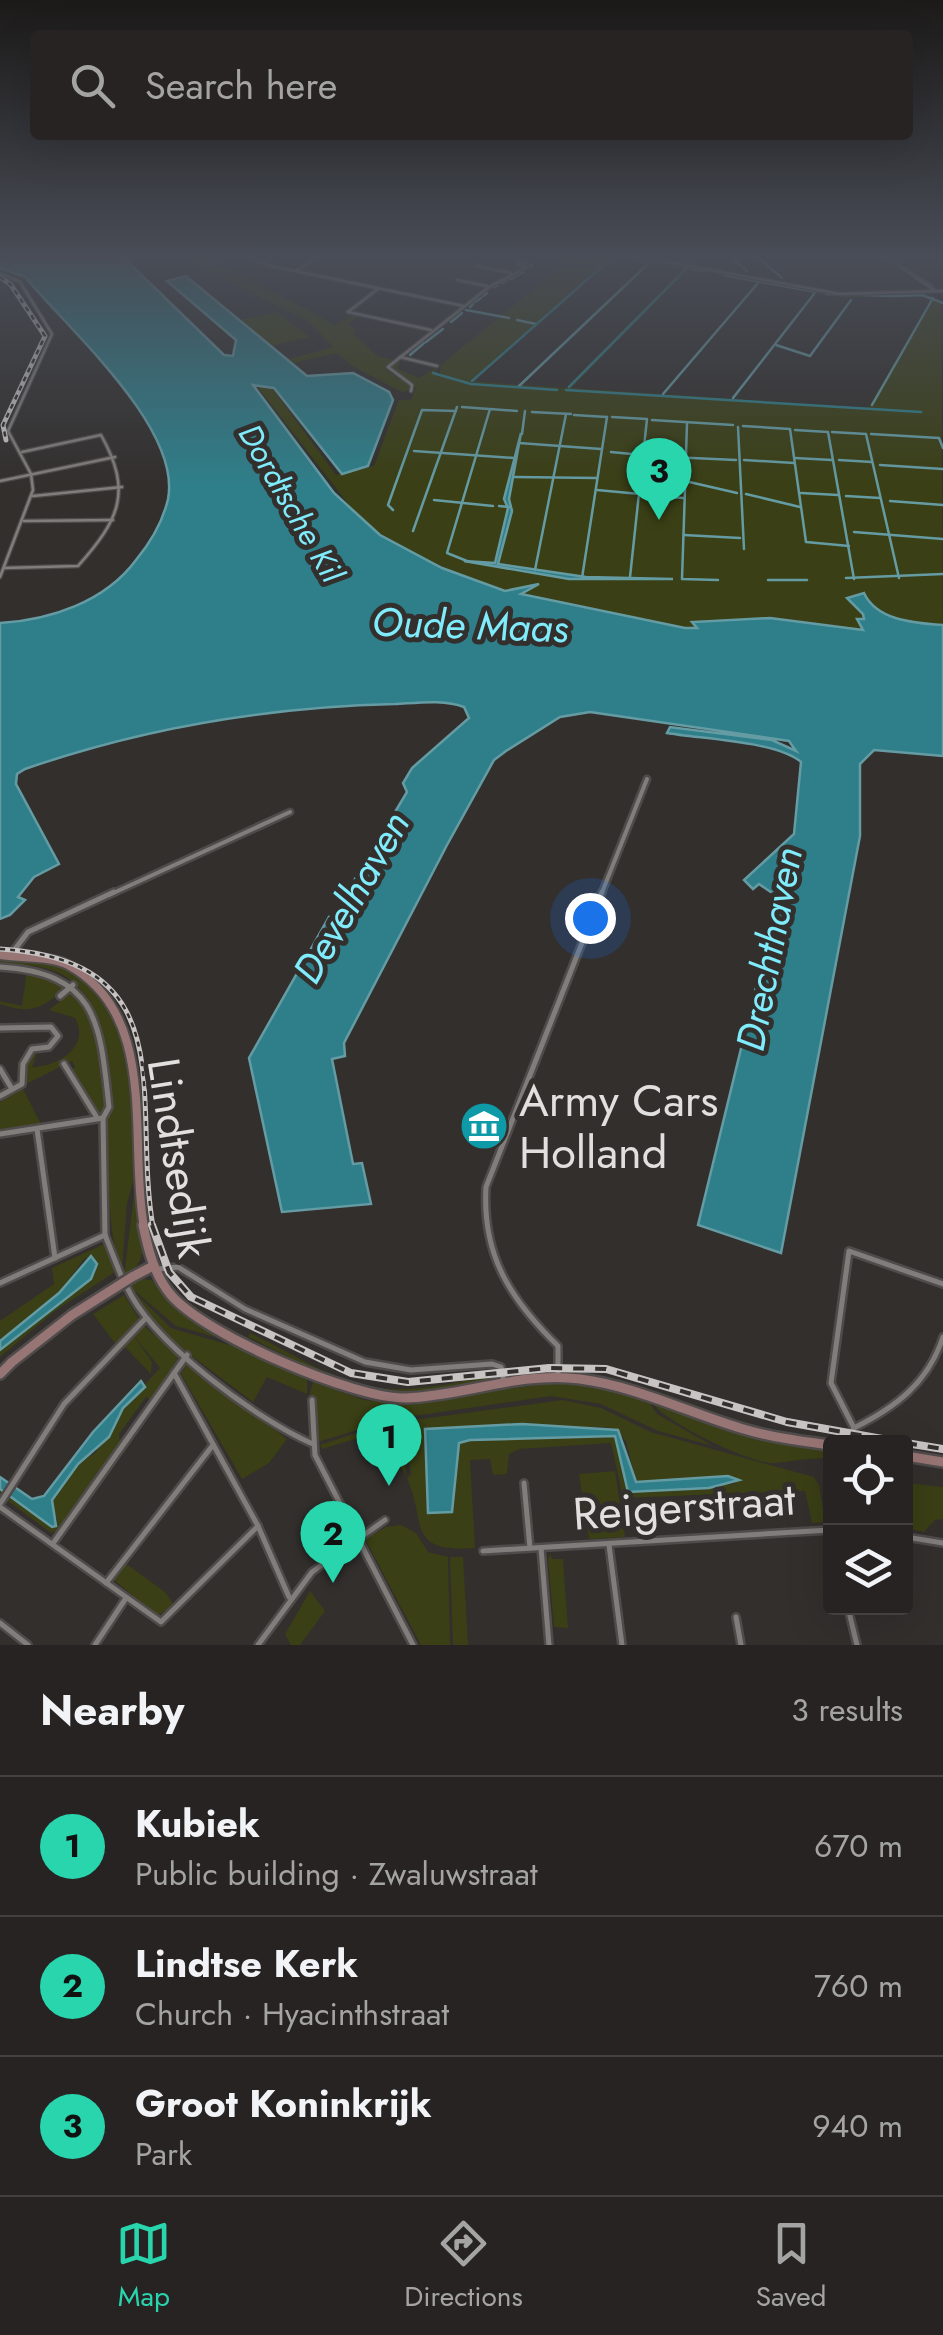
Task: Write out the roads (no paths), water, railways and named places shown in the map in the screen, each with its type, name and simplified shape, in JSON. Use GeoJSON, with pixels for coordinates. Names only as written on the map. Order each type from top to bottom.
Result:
{"type":"FeatureCollection","features":[{"type":"Feature","properties":{"kind":"main road","name":"Lindtsedijk"},"geometry":{"type":"LineString","coordinates":[[0,955],[40,956],[74,967],[95,982],[114,1011],[137,1091],[142,1212],[154,1268],[172,1296],[200,1316],[350,1390],[405,1398],[558,1377],[603,1383],[752,1431],[823,1444]]}},
{"type":"Feature","properties":{"kind":"main road"},"geometry":{"type":"LineString","coordinates":[[0,1374],[72,1314],[154,1268]]}},
{"type":"Feature","properties":{"kind":"main road"},"geometry":{"type":"LineString","coordinates":[[913,1457],[943,1462]]}},
{"type":"Feature","properties":{"kind":"street"},"geometry":{"type":"LineString","coordinates":[[0,577],[33,496],[32,474],[8,430],[51,332]]}},
{"type":"Feature","properties":{"kind":"street"},"geometry":{"type":"LineString","coordinates":[[411,391],[412,385],[387,370],[432,332]]}},
{"type":"Feature","properties":{"kind":"street"},"geometry":{"type":"LineString","coordinates":[[400,357],[437,366]]}},
{"type":"Feature","properties":{"kind":"street"},"geometry":{"type":"LineString","coordinates":[[4,568],[78,566],[113,520],[122,488],[115,457],[98,434],[19,452]]}},
{"type":"Feature","properties":{"kind":"street"},"geometry":{"type":"LineString","coordinates":[[0,480],[115,457]]}},
{"type":"Feature","properties":{"kind":"street"},"geometry":{"type":"LineString","coordinates":[[33,496],[122,488]]}},
{"type":"Feature","properties":{"kind":"street"},"geometry":{"type":"LineString","coordinates":[[24,522],[113,520]]}},
{"type":"Feature","properties":{"kind":"street"},"geometry":{"type":"LineString","coordinates":[[558,1377],[558,1346],[513,1300],[494,1270],[485,1238],[486,1188],[648,779]]}},
{"type":"Feature","properties":{"kind":"street"},"geometry":{"type":"LineString","coordinates":[[11,954],[28,932],[290,812]]}},
{"type":"Feature","properties":{"kind":"street"},"geometry":{"type":"LineString","coordinates":[[0,967],[44,971],[73,985],[91,1005],[101,1032],[109,1107],[100,1117],[0,1134]]}},
{"type":"Feature","properties":{"kind":"street"},"geometry":{"type":"LineString","coordinates":[[60,996],[73,985]]}},
{"type":"Feature","properties":{"kind":"street"},"geometry":{"type":"LineString","coordinates":[[0,1028],[51,1028],[58,1033],[52,1046],[32,1049],[23,1064],[24,1082],[0,1096]]}},
{"type":"Feature","properties":{"kind":"street"},"geometry":{"type":"LineString","coordinates":[[64,1064],[100,1117],[105,1236],[145,1319],[280,1428],[313,1444]]}},
{"type":"Feature","properties":{"kind":"street"},"geometry":{"type":"LineString","coordinates":[[0,1069],[12,1089]]}},
{"type":"Feature","properties":{"kind":"street"},"geometry":{"type":"LineString","coordinates":[[37,1129],[55,1258]]}},
{"type":"Feature","properties":{"kind":"street"},"geometry":{"type":"LineString","coordinates":[[0,1283],[105,1236]]}},
{"type":"Feature","properties":{"kind":"street"},"geometry":{"type":"LineString","coordinates":[[853,1435],[854,1428],[830,1383],[849,1251],[943,1284]]}},
{"type":"Feature","properties":{"kind":"street"},"geometry":{"type":"LineString","coordinates":[[154,1268],[178,1267],[214,1294],[364,1361],[405,1370],[492,1364],[501,1367],[504,1383]]}},
{"type":"Feature","properties":{"kind":"street"},"geometry":{"type":"LineString","coordinates":[[145,1319],[106,1352],[12,1480],[0,1506],[161,1622],[258,1526]]}},
{"type":"Feature","properties":{"kind":"street"},"geometry":{"type":"LineString","coordinates":[[854,1428],[886,1413],[914,1389],[933,1364],[943,1336]]}},
{"type":"Feature","properties":{"kind":"street"},"geometry":{"type":"LineString","coordinates":[[54,1542],[186,1355]]}},
{"type":"Feature","properties":{"kind":"street"},"geometry":{"type":"LineString","coordinates":[[174,1372],[258,1526],[288,1597]]}},
{"type":"Feature","properties":{"kind":"street"},"geometry":{"type":"LineString","coordinates":[[312,1400],[313,1444],[334,1499],[339,1500],[414,1645]]}},
{"type":"Feature","properties":{"kind":"street"},"geometry":{"type":"LineString","coordinates":[[106,1583],[213,1444]]}},
{"type":"Feature","properties":{"kind":"street"},"geometry":{"type":"LineString","coordinates":[[524,1483],[530,1548]]}},
{"type":"Feature","properties":{"kind":"street"},"geometry":{"type":"LineString","coordinates":[[258,1645],[288,1597],[320,1559],[385,1520]]}},
{"type":"Feature","properties":{"kind":"street","name":"Reigerstraat"},"geometry":{"type":"LineString","coordinates":[[484,1551],[823,1530]]}},
{"type":"Feature","properties":{"kind":"street"},"geometry":{"type":"LineString","coordinates":[[913,1537],[943,1543]]}},
{"type":"Feature","properties":{"kind":"street"},"geometry":{"type":"LineString","coordinates":[[609,1545],[622,1645]]}},
{"type":"Feature","properties":{"kind":"street"},"geometry":{"type":"LineString","coordinates":[[542,1548],[550,1645]]}},
{"type":"Feature","properties":{"kind":"street"},"geometry":{"type":"LineString","coordinates":[[95,1645],[126,1598]]}},
{"type":"Feature","properties":{"kind":"street"},"geometry":{"type":"LineString","coordinates":[[850,1615],[857,1645]]}},
{"type":"Feature","properties":{"kind":"street"},"geometry":{"type":"LineString","coordinates":[[736,1617],[741,1645]]}},
{"type":"Feature","properties":{"kind":"street"},"geometry":{"type":"LineString","coordinates":[[0,1623],[28,1645]]}},
{"type":"Feature","properties":{"kind":"water"},"geometry":{"type":"Polygon","coordinates":[[[75,332],[200,332],[224,355],[233,356],[236,340],[226,332],[253,332],[307,376],[353,373],[389,392],[393,400],[368,466],[342,474],[274,388],[253,385],[334,493],[380,535],[442,568],[505,591],[539,584],[521,594],[685,628],[697,628],[692,622],[770,618],[863,630],[857,619],[864,619],[863,614],[847,598],[864,593],[869,602],[886,614],[943,625],[943,756],[874,750],[860,764],[860,836],[781,1253],[698,1225],[776,905],[772,902],[778,897],[759,884],[753,889],[744,880],[794,834],[801,762],[757,745],[667,733],[670,727],[772,740],[796,751],[789,741],[590,712],[560,717],[494,760],[344,1043],[345,1056],[332,1059],[353,1164],[362,1163],[371,1204],[282,1212],[249,1058],[329,917],[339,919],[354,891],[349,889],[407,792],[403,783],[412,768],[469,718],[464,707],[421,702],[255,715],[161,731],[25,769],[17,774],[16,784],[59,864],[34,877],[18,897],[25,900],[0,919],[0,623],[57,613],[109,587],[146,546],[168,499],[168,471],[157,442],[118,380],[75,332]]]}},
{"type":"Feature","properties":{"kind":"water"},"geometry":{"type":"Polygon","coordinates":[[[521,433],[509,499],[512,511],[498,564],[586,577],[673,579],[569,579],[464,561],[495,563],[508,508],[504,499],[521,433]]]}},
{"type":"Feature","properties":{"kind":"water"},"geometry":{"type":"Polygon","coordinates":[[[91,1256],[97,1264],[91,1279],[0,1350],[0,1341],[59,1293],[91,1256]]]}},
{"type":"Feature","properties":{"kind":"water"},"geometry":{"type":"Polygon","coordinates":[[[141,1381],[145,1387],[123,1408],[109,1437],[78,1464],[52,1500],[56,1526],[52,1527],[0,1489],[0,1477],[32,1499],[44,1496],[93,1432],[141,1381]]]}},
{"type":"Feature","properties":{"kind":"water"},"geometry":{"type":"Polygon","coordinates":[[[522,1424],[618,1430],[636,1482],[728,1476],[739,1480],[709,1488],[628,1492],[615,1436],[470,1440],[459,1443],[452,1512],[428,1513],[425,1429],[522,1424]]]}},
{"type":"Feature","properties":{"kind":"waterway"},"geometry":{"type":"LineString","coordinates":[[426,342],[439,332]]}},
{"type":"Feature","properties":{"kind":"waterway"},"geometry":{"type":"LineString","coordinates":[[472,381],[528,332]]}},
{"type":"Feature","properties":{"kind":"waterway"},"geometry":{"type":"LineString","coordinates":[[518,387],[576,332]]}},
{"type":"Feature","properties":{"kind":"waterway"},"geometry":{"type":"LineString","coordinates":[[569,387],[624,332]]}},
{"type":"Feature","properties":{"kind":"waterway"},"geometry":{"type":"LineString","coordinates":[[663,394],[716,332]]}},
{"type":"Feature","properties":{"kind":"waterway"},"geometry":{"type":"LineString","coordinates":[[733,398],[785,332]]}},
{"type":"Feature","properties":{"kind":"waterway"},"geometry":{"type":"LineString","coordinates":[[776,345],[810,356],[828,332]]}},
{"type":"Feature","properties":{"kind":"waterway"},"geometry":{"type":"LineString","coordinates":[[872,405],[914,332]]}},
{"type":"Feature","properties":{"kind":"waterway"},"geometry":{"type":"LineString","coordinates":[[410,355],[424,343]]}},
{"type":"Feature","properties":{"kind":"waterway"},"geometry":{"type":"LineString","coordinates":[[433,373],[471,384],[557,390]]}},
{"type":"Feature","properties":{"kind":"waterway"},"geometry":{"type":"LineString","coordinates":[[566,390],[921,412]]}},
{"type":"Feature","properties":{"kind":"waterway"},"geometry":{"type":"LineString","coordinates":[[456,411],[457,407]]}},
{"type":"Feature","properties":{"kind":"waterway"},"geometry":{"type":"LineString","coordinates":[[462,407],[489,409]]}},
{"type":"Feature","properties":{"kind":"waterway"},"geometry":{"type":"LineString","coordinates":[[476,455],[490,409],[517,411]]}},
{"type":"Feature","properties":{"kind":"waterway"},"geometry":{"type":"LineString","coordinates":[[393,510],[388,505],[422,410],[456,411]]}},
{"type":"Feature","properties":{"kind":"waterway"},"geometry":{"type":"LineString","coordinates":[[441,453],[456,411]]}},
{"type":"Feature","properties":{"kind":"waterway"},"geometry":{"type":"LineString","coordinates":[[522,434],[525,411]]}},
{"type":"Feature","properties":{"kind":"waterway"},"geometry":{"type":"LineString","coordinates":[[532,412],[571,414]]}},
{"type":"Feature","properties":{"kind":"waterway"},"geometry":{"type":"LineString","coordinates":[[560,446],[566,414]]}},
{"type":"Feature","properties":{"kind":"waterway"},"geometry":{"type":"LineString","coordinates":[[574,415],[607,417],[582,578]]}},
{"type":"Feature","properties":{"kind":"waterway"},"geometry":{"type":"LineString","coordinates":[[612,417],[647,419],[639,494]]}},
{"type":"Feature","properties":{"kind":"waterway"},"geometry":{"type":"LineString","coordinates":[[652,420],[733,425]]}},
{"type":"Feature","properties":{"kind":"waterway"},"geometry":{"type":"LineString","coordinates":[[686,455],[687,423]]}},
{"type":"Feature","properties":{"kind":"waterway"},"geometry":{"type":"LineString","coordinates":[[743,426],[790,429],[806,542],[848,546]]}},
{"type":"Feature","properties":{"kind":"waterway"},"geometry":{"type":"LineString","coordinates":[[738,427],[744,549]]}},
{"type":"Feature","properties":{"kind":"waterway"},"geometry":{"type":"LineString","coordinates":[[795,430],[828,432],[848,546]]}},
{"type":"Feature","properties":{"kind":"waterway"},"geometry":{"type":"LineString","coordinates":[[832,432],[866,434],[889,535]]}},
{"type":"Feature","properties":{"kind":"waterway"},"geometry":{"type":"LineString","coordinates":[[871,434],[939,438],[943,448]]}},
{"type":"Feature","properties":{"kind":"waterway"},"geometry":{"type":"LineString","coordinates":[[519,443],[560,446]]}},
{"type":"Feature","properties":{"kind":"waterway"},"geometry":{"type":"LineString","coordinates":[[553,477],[560,446]]}},
{"type":"Feature","properties":{"kind":"waterway"},"geometry":{"type":"LineString","coordinates":[[560,446],[601,449]]}},
{"type":"Feature","properties":{"kind":"waterway"},"geometry":{"type":"LineString","coordinates":[[414,451],[441,453]]}},
{"type":"Feature","properties":{"kind":"waterway"},"geometry":{"type":"LineString","coordinates":[[611,452],[642,455]]}},
{"type":"Feature","properties":{"kind":"waterway"},"geometry":{"type":"LineString","coordinates":[[413,531],[441,453]]}},
{"type":"Feature","properties":{"kind":"waterway"},"geometry":{"type":"LineString","coordinates":[[441,453],[476,455]]}},
{"type":"Feature","properties":{"kind":"waterway"},"geometry":{"type":"LineString","coordinates":[[462,503],[476,455]]}},
{"type":"Feature","properties":{"kind":"waterway"},"geometry":{"type":"LineString","coordinates":[[476,455],[514,458]]}},
{"type":"Feature","properties":{"kind":"waterway"},"geometry":{"type":"LineString","coordinates":[[649,456],[736,460]]}},
{"type":"Feature","properties":{"kind":"waterway"},"geometry":{"type":"LineString","coordinates":[[795,458],[832,460]]}},
{"type":"Feature","properties":{"kind":"waterway"},"geometry":{"type":"LineString","coordinates":[[685,481],[686,459]]}},
{"type":"Feature","properties":{"kind":"waterway"},"geometry":{"type":"LineString","coordinates":[[744,460],[794,463]]}},
{"type":"Feature","properties":{"kind":"waterway"},"geometry":{"type":"LineString","coordinates":[[839,460],[872,462]]}},
{"type":"Feature","properties":{"kind":"waterway"},"geometry":{"type":"LineString","coordinates":[[880,465],[943,469]]}},
{"type":"Feature","properties":{"kind":"waterway"},"geometry":{"type":"LineString","coordinates":[[515,477],[553,477]]}},
{"type":"Feature","properties":{"kind":"waterway"},"geometry":{"type":"LineString","coordinates":[[535,570],[553,477]]}},
{"type":"Feature","properties":{"kind":"waterway"},"geometry":{"type":"LineString","coordinates":[[553,477],[597,478]]}},
{"type":"Feature","properties":{"kind":"waterway"},"geometry":{"type":"LineString","coordinates":[[685,481],[737,493]]}},
{"type":"Feature","properties":{"kind":"waterway"},"geometry":{"type":"LineString","coordinates":[[685,481],[682,579],[718,580]]}},
{"type":"Feature","properties":{"kind":"waterway"},"geometry":{"type":"LineString","coordinates":[[597,490],[639,494]]}},
{"type":"Feature","properties":{"kind":"waterway"},"geometry":{"type":"LineString","coordinates":[[801,493],[838,495]]}},
{"type":"Feature","properties":{"kind":"waterway"},"geometry":{"type":"LineString","coordinates":[[630,577],[639,494]]}},
{"type":"Feature","properties":{"kind":"waterway"},"geometry":{"type":"LineString","coordinates":[[639,494],[683,498]]}},
{"type":"Feature","properties":{"kind":"waterway"},"geometry":{"type":"LineString","coordinates":[[746,494],[800,507]]}},
{"type":"Feature","properties":{"kind":"waterway"},"geometry":{"type":"LineString","coordinates":[[846,496],[880,498]]}},
{"type":"Feature","properties":{"kind":"waterway"},"geometry":{"type":"LineString","coordinates":[[434,500],[462,503]]}},
{"type":"Feature","properties":{"kind":"waterway"},"geometry":{"type":"LineString","coordinates":[[890,501],[943,505]]}},
{"type":"Feature","properties":{"kind":"waterway"},"geometry":{"type":"LineString","coordinates":[[462,503],[493,506]]}},
{"type":"Feature","properties":{"kind":"waterway"},"geometry":{"type":"LineString","coordinates":[[462,503],[447,553],[467,561]]}},
{"type":"Feature","properties":{"kind":"waterway"},"geometry":{"type":"LineString","coordinates":[[499,506],[509,507]]}},
{"type":"Feature","properties":{"kind":"waterway"},"geometry":{"type":"LineString","coordinates":[[854,532],[889,535]]}},
{"type":"Feature","properties":{"kind":"waterway"},"geometry":{"type":"LineString","coordinates":[[684,535],[740,538]]}},
{"type":"Feature","properties":{"kind":"waterway"},"geometry":{"type":"LineString","coordinates":[[889,535],[943,539]]}},
{"type":"Feature","properties":{"kind":"waterway"},"geometry":{"type":"LineString","coordinates":[[889,535],[899,576]]}},
{"type":"Feature","properties":{"kind":"waterway"},"geometry":{"type":"LineString","coordinates":[[848,546],[854,578]]}},
{"type":"Feature","properties":{"kind":"waterway"},"geometry":{"type":"LineString","coordinates":[[899,576],[943,574]]}},
{"type":"Feature","properties":{"kind":"waterway"},"geometry":{"type":"LineString","coordinates":[[854,578],[899,576]]}},
{"type":"Feature","properties":{"kind":"waterway"},"geometry":{"type":"LineString","coordinates":[[846,578],[854,578]]}},
{"type":"Feature","properties":{"kind":"waterway"},"geometry":{"type":"LineString","coordinates":[[768,580],[807,580]]}},
{"type":"Feature","properties":{"kind":"railway"},"geometry":{"type":"LineString","coordinates":[[6,440],[3,425],[45,336],[42,332]]}},
{"type":"Feature","properties":{"kind":"railway"},"geometry":{"type":"LineString","coordinates":[[0,949],[59,959],[100,980],[125,1008],[138,1044],[144,1086],[153,1227]]}},
{"type":"Feature","properties":{"kind":"railway"},"geometry":{"type":"LineString","coordinates":[[152,1225],[169,1272],[191,1297],[351,1373],[408,1382],[549,1368],[606,1369],[787,1422],[860,1435]]}},
{"type":"Feature","properties":{"kind":"railway"},"geometry":{"type":"LineString","coordinates":[[913,1444],[943,1449]]}},
{"type":"Feature","properties":{"kind":"place","name":"Groot Koninkrijk"},"geometry":{"type":"Point","coordinates":[659,520]}},
{"type":"Feature","properties":{"kind":"place","name":"Army Cars Holland"},"geometry":{"type":"Point","coordinates":[484,1126]}},
{"type":"Feature","properties":{"kind":"place","name":"Kubiek"},"geometry":{"type":"Point","coordinates":[389,1486]}},
{"type":"Feature","properties":{"kind":"place","name":"Lindtse Kerk"},"geometry":{"type":"Point","coordinates":[333,1583]}},
{"type":"Feature","properties":{"kind":"water label","name":"Dordtsche Kil"},"geometry":{"type":"Point","coordinates":[291,503]}},
{"type":"Feature","properties":{"kind":"water label","name":"Oude Maas"},"geometry":{"type":"Point","coordinates":[470,625]}},
{"type":"Feature","properties":{"kind":"water label","name":"Develhaven"},"geometry":{"type":"Point","coordinates":[351,897]}},
{"type":"Feature","properties":{"kind":"water label","name":"Drechthaven"},"geometry":{"type":"Point","coordinates":[769,949]}}]}
